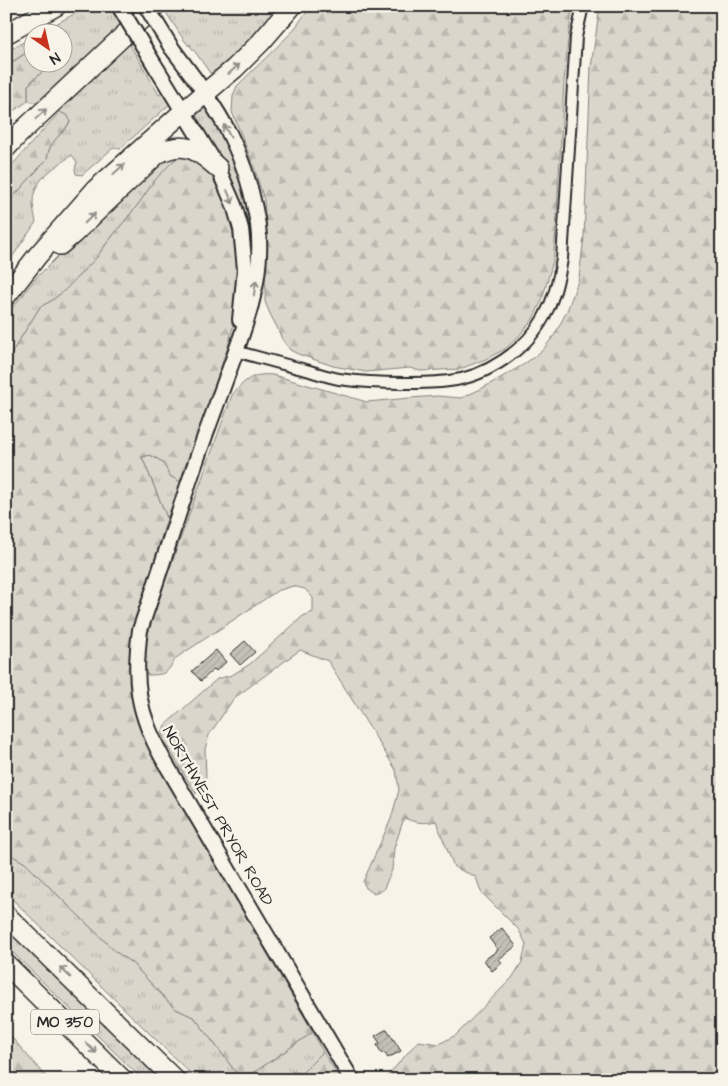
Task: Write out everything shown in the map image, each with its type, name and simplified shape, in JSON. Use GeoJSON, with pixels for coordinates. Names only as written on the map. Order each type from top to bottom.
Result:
{"type":"FeatureCollection","features":[{"type":"Feature","properties":{"kind":"highway"},"geometry":{"type":"LineString","coordinates":[[6,34],[56,6]]}},
{"type":"Feature","properties":{"kind":"highway"},"geometry":{"type":"LineString","coordinates":[[6,148],[156,6]]}},
{"type":"Feature","properties":{"kind":"highway"},"geometry":{"type":"LineString","coordinates":[[10,291],[38,255],[96,189],[235,68],[261,42],[292,6]]}},
{"type":"Feature","properties":{"kind":"highway"},"geometry":{"type":"LineString","coordinates":[[10,291],[157,154],[175,147],[194,150],[206,157],[218,168]]}},
{"type":"Feature","properties":{"kind":"highway","name":"MO 350"},"geometry":{"type":"LineString","coordinates":[[6,915],[175,1080]]}},
{"type":"Feature","properties":{"kind":"highway","name":"MO 350"},"geometry":{"type":"LineString","coordinates":[[6,964],[123,1080]]}},
{"type":"Feature","properties":{"kind":"main road","name":"NORTHWEST PRYOR ROAD"},"geometry":{"type":"LineString","coordinates":[[119,6],[218,168],[234,205],[241,229],[246,269],[236,351]]}},
{"type":"Feature","properties":{"kind":"main road","name":"NORTHWEST PRYOR ROAD"},"geometry":{"type":"LineString","coordinates":[[146,6],[171,46],[205,94],[229,134],[242,161],[251,190],[258,224],[259,244],[254,299],[201,448],[140,630],[137,653],[140,702],[149,732],[163,759],[352,1080]]}},
{"type":"Feature","properties":{"kind":"street"},"geometry":{"type":"LineString","coordinates":[[236,351],[337,379],[378,383],[416,383],[451,381],[478,374],[519,349],[543,318],[554,296],[560,276],[576,37],[583,6]]}},
{"type":"Feature","properties":{"kind":"green space"},"geometry":{"type":"Polygon","coordinates":[[[89,6],[147,6],[58,90],[36,102],[28,101],[28,85],[42,72],[72,72],[72,22],[59,22],[89,6]]]}},
{"type":"Feature","properties":{"kind":"green space"},"geometry":{"type":"Polygon","coordinates":[[[166,6],[284,6],[238,54],[210,73],[190,44],[189,46],[184,40],[163,8],[166,6]]]}},
{"type":"Feature","properties":{"kind":"green space"},"geometry":{"type":"Polygon","coordinates":[[[311,6],[573,6],[564,82],[553,261],[542,300],[533,319],[505,349],[460,369],[420,371],[410,368],[366,372],[333,366],[298,354],[290,350],[282,339],[265,302],[266,225],[264,200],[253,164],[232,112],[233,96],[237,86],[292,32],[311,6]]]}},
{"type":"Feature","properties":{"kind":"green space"},"geometry":{"type":"Polygon","coordinates":[[[600,6],[722,6],[722,1080],[384,1080],[418,1041],[439,1044],[456,1035],[512,978],[522,962],[526,944],[519,930],[481,892],[476,877],[454,867],[436,821],[420,822],[404,818],[394,848],[392,870],[383,890],[373,893],[366,888],[363,882],[391,819],[399,790],[396,770],[328,661],[300,650],[234,698],[209,735],[205,749],[206,778],[196,794],[164,741],[162,733],[165,725],[217,679],[232,675],[250,664],[303,616],[313,612],[313,598],[305,589],[293,586],[277,591],[176,658],[168,670],[162,674],[148,675],[143,671],[147,636],[232,395],[245,382],[254,376],[273,375],[367,402],[438,396],[461,398],[523,365],[543,350],[555,334],[567,311],[579,278],[584,237],[591,67],[600,6]]]}},
{"type":"Feature","properties":{"kind":"green space"},"geometry":{"type":"Polygon","coordinates":[[[128,42],[159,95],[163,93],[170,104],[120,149],[113,148],[82,175],[76,174],[77,162],[72,155],[45,175],[37,186],[33,199],[36,222],[13,256],[10,269],[6,270],[6,205],[47,159],[53,142],[70,122],[68,116],[57,111],[128,42]]]}},
{"type":"Feature","properties":{"kind":"green space"},"geometry":{"type":"Polygon","coordinates":[[[22,43],[22,55],[6,66],[6,52],[22,43]]]}},
{"type":"Feature","properties":{"kind":"green space"},"geometry":{"type":"Polygon","coordinates":[[[22,56],[22,72],[42,72],[28,85],[28,101],[6,116],[6,66],[22,56]]]}},
{"type":"Feature","properties":{"kind":"green space"},"geometry":{"type":"Polygon","coordinates":[[[205,108],[224,136],[237,162],[253,229],[251,288],[234,188],[226,168],[196,119],[196,116],[205,108]]]}},
{"type":"Feature","properties":{"kind":"green space"},"geometry":{"type":"Polygon","coordinates":[[[60,112],[68,116],[70,121],[53,142],[47,159],[6,205],[6,172],[60,112]]]}},
{"type":"Feature","properties":{"kind":"green space"},"geometry":{"type":"Polygon","coordinates":[[[184,154],[173,161],[155,181],[97,257],[64,291],[40,307],[6,362],[6,316],[35,279],[161,159],[184,154]]]}},
{"type":"Feature","properties":{"kind":"green space"},"geometry":{"type":"Polygon","coordinates":[[[184,154],[208,169],[225,203],[235,233],[239,260],[238,290],[235,319],[227,350],[181,482],[170,476],[163,462],[150,455],[142,457],[167,518],[135,628],[152,752],[313,1032],[249,1076],[238,1075],[195,1018],[174,1008],[132,963],[116,952],[25,863],[6,852],[6,362],[40,307],[64,291],[97,257],[154,181],[173,161],[184,154]]]}},
{"type":"Feature","properties":{"kind":"green space"},"geometry":{"type":"Polygon","coordinates":[[[150,455],[163,462],[170,476],[181,482],[167,518],[142,457],[150,455]]]}},
{"type":"Feature","properties":{"kind":"green space"},"geometry":{"type":"Polygon","coordinates":[[[6,852],[25,863],[116,952],[132,963],[174,1008],[195,1018],[238,1075],[249,1076],[313,1032],[323,1052],[302,1073],[292,1072],[283,1080],[197,1080],[6,893],[6,852]]]}},
{"type":"Feature","properties":{"kind":"green space"},"geometry":{"type":"Polygon","coordinates":[[[6,929],[160,1080],[143,1080],[6,946],[6,929]]]}},
{"type":"Feature","properties":{"kind":"green space"},"geometry":{"type":"Polygon","coordinates":[[[6,1031],[49,1080],[6,1080],[6,1031]]]}},
{"type":"Feature","properties":{"kind":"green space"},"geometry":{"type":"Polygon","coordinates":[[[323,1052],[341,1080],[283,1080],[292,1072],[302,1073],[323,1052]]]}},
{"type":"Feature","properties":{"kind":"building"},"geometry":{"type":"Polygon","coordinates":[[[245,641],[255,652],[240,665],[230,654],[245,641]]]}},
{"type":"Feature","properties":{"kind":"building"},"geometry":{"type":"Polygon","coordinates":[[[216,650],[226,662],[216,671],[214,669],[201,681],[192,671],[216,650]]]}},
{"type":"Feature","properties":{"kind":"building"},"geometry":{"type":"Polygon","coordinates":[[[502,928],[516,946],[499,959],[502,963],[492,971],[484,960],[498,950],[489,938],[502,928]]]}},
{"type":"Feature","properties":{"kind":"building"},"geometry":{"type":"Polygon","coordinates":[[[387,1029],[401,1051],[388,1058],[384,1052],[382,1054],[377,1045],[380,1043],[375,1036],[387,1029]]]}}]}
